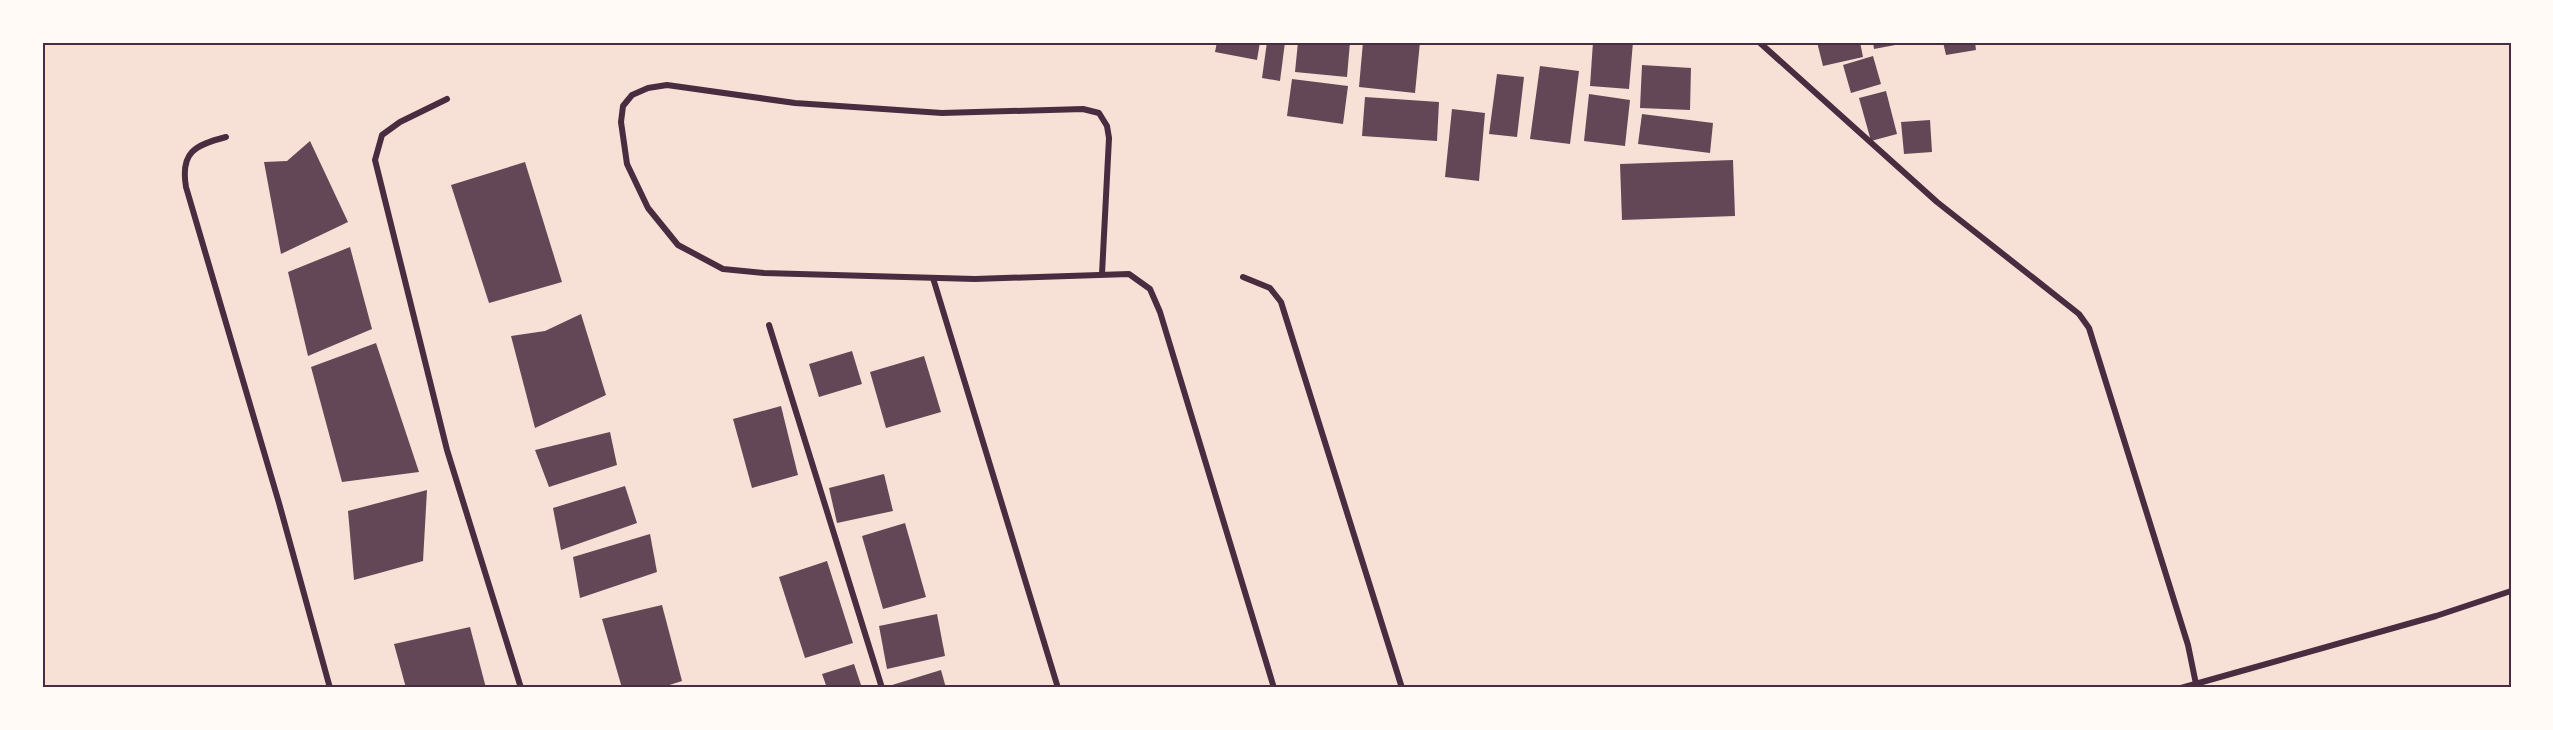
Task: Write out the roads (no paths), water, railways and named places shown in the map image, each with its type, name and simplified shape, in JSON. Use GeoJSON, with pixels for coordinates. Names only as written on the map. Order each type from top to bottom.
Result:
{"type":"FeatureCollection","features":[{"type":"Feature","properties":{"kind":"street"},"geometry":{"type":"LineString","coordinates":[[1759,42],[1937,202],[2079,314],[2089,328],[2188,645],[2196,684]]}},
{"type":"Feature","properties":{"kind":"street"},"geometry":{"type":"LineString","coordinates":[[1102,274],[1109,138],[1107,126],[1099,113],[1083,109],[942,113],[806,104],[667,85],[648,88],[632,95],[623,106],[621,122],[627,164],[648,208],[678,245],[723,269],[764,273],[975,279],[1129,274],[1150,289],[1160,312],[1274,688]]}},
{"type":"Feature","properties":{"kind":"street"},"geometry":{"type":"LineString","coordinates":[[447,99],[400,122],[381,135],[375,160],[447,450],[521,688]]}},
{"type":"Feature","properties":{"kind":"street"},"geometry":{"type":"LineString","coordinates":[[226,137],[206,142],[192,151],[185,162],[186,188],[279,503],[330,688]]}},
{"type":"Feature","properties":{"kind":"street"},"geometry":{"type":"LineString","coordinates":[[1243,277],[1270,288],[1281,302],[1402,688]]}},
{"type":"Feature","properties":{"kind":"street"},"geometry":{"type":"LineString","coordinates":[[933,278],[1058,688]]}},
{"type":"Feature","properties":{"kind":"street"},"geometry":{"type":"LineString","coordinates":[[769,325],[882,688]]}},
{"type":"Feature","properties":{"kind":"street"},"geometry":{"type":"LineString","coordinates":[[2181,688],[2436,616],[2511,591]]}}]}
